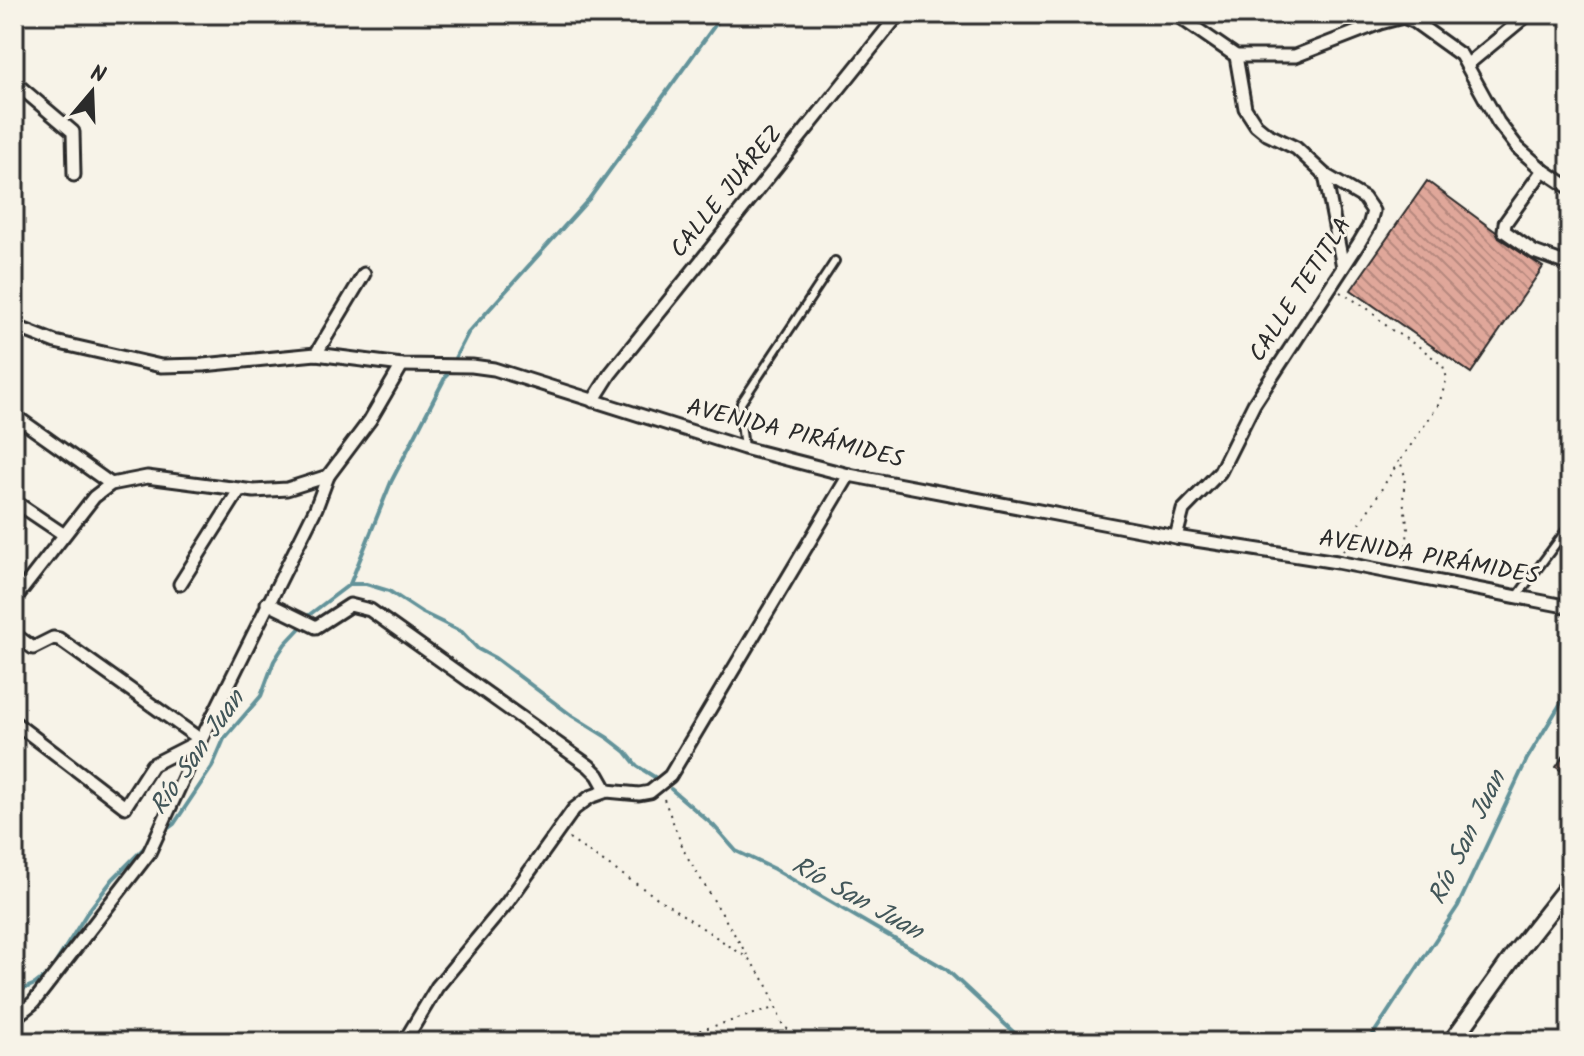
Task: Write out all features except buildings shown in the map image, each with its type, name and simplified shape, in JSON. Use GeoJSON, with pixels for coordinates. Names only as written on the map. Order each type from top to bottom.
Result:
{"type":"FeatureCollection","features":[{"type":"Feature","properties":{"kind":"main road"},"geometry":{"type":"LineString","coordinates":[[1452,1042],[1570,884]]}},
{"type":"Feature","properties":{"kind":"street","name":"CALLE JUÁREZ"},"geometry":{"type":"LineString","coordinates":[[593,401],[620,362],[899,14]]}},
{"type":"Feature","properties":{"kind":"street"},"geometry":{"type":"LineString","coordinates":[[1175,14],[1236,56],[1295,56],[1404,15],[1453,48],[1468,64],[1498,122],[1518,148],[1570,188]]}},
{"type":"Feature","properties":{"kind":"street"},"geometry":{"type":"LineString","coordinates":[[1468,64],[1526,16]]}},
{"type":"Feature","properties":{"kind":"street","name":"CALLE TETITLA"},"geometry":{"type":"LineString","coordinates":[[1176,537],[1183,510],[1220,472],[1254,404],[1369,226],[1373,211],[1364,198],[1325,175],[1296,148],[1267,134],[1250,117],[1245,108],[1236,56]]}},
{"type":"Feature","properties":{"kind":"street"},"geometry":{"type":"LineString","coordinates":[[14,82],[73,132],[74,175]]}},
{"type":"Feature","properties":{"kind":"street"},"geometry":{"type":"LineString","coordinates":[[1543,170],[1505,223],[1504,231],[1534,252],[1570,265]]}},
{"type":"Feature","properties":{"kind":"street"},"geometry":{"type":"LineString","coordinates":[[1325,175],[1343,267]]}},
{"type":"Feature","properties":{"kind":"street"},"geometry":{"type":"LineString","coordinates":[[316,354],[364,274]]}},
{"type":"Feature","properties":{"kind":"street","name":"AVENIDA PIRÁMIDES"},"geometry":{"type":"LineString","coordinates":[[14,326],[69,345],[161,366],[316,354],[402,365],[494,369],[744,448],[849,475],[1176,537],[1404,574],[1570,607]]}},
{"type":"Feature","properties":{"kind":"street"},"geometry":{"type":"LineString","coordinates":[[14,1018],[33,1003],[142,864],[316,508],[328,476],[370,420],[402,365]]}},
{"type":"Feature","properties":{"kind":"street"},"geometry":{"type":"LineString","coordinates":[[18,418],[111,484]]}},
{"type":"Feature","properties":{"kind":"street"},"geometry":{"type":"LineString","coordinates":[[404,1042],[437,987],[507,903],[574,809],[590,797],[607,791],[650,792],[677,767],[849,475]]}},
{"type":"Feature","properties":{"kind":"street"},"geometry":{"type":"LineString","coordinates":[[14,600],[63,534],[94,497],[111,484],[147,477],[254,491],[287,489],[328,476]]}},
{"type":"Feature","properties":{"kind":"street"},"geometry":{"type":"LineString","coordinates":[[180,584],[240,489]]}},
{"type":"Feature","properties":{"kind":"street"},"geometry":{"type":"LineString","coordinates":[[14,501],[63,534]]}},
{"type":"Feature","properties":{"kind":"street"},"geometry":{"type":"LineString","coordinates":[[267,603],[316,627],[350,605],[370,610],[589,766],[607,791]]}},
{"type":"Feature","properties":{"kind":"street"},"geometry":{"type":"LineString","coordinates":[[14,634],[33,648],[53,638],[59,639],[201,740]]}},
{"type":"Feature","properties":{"kind":"street"},"geometry":{"type":"LineString","coordinates":[[14,722],[125,807],[152,765],[201,740]]}},
{"type":"Feature","properties":{"kind":"lane"},"geometry":{"type":"LineString","coordinates":[[744,448],[741,403],[835,261]]}},
{"type":"Feature","properties":{"kind":"lane"},"geometry":{"type":"LineString","coordinates":[[1518,595],[1570,525]]}},
{"type":"Feature","properties":{"kind":"path"},"geometry":{"type":"LineString","coordinates":[[1330,286],[1367,308],[1390,329],[1421,348],[1443,366],[1447,378],[1444,392],[1337,562]]}},
{"type":"Feature","properties":{"kind":"path"},"geometry":{"type":"LineString","coordinates":[[1400,461],[1405,476],[1403,500],[1408,529],[1404,574]]}},
{"type":"Feature","properties":{"kind":"path"},"geometry":{"type":"LineString","coordinates":[[660,786],[685,853],[749,959],[762,974],[783,1026],[807,1042]]}},
{"type":"Feature","properties":{"kind":"path"},"geometry":{"type":"LineString","coordinates":[[558,831],[749,959]]}},
{"type":"Feature","properties":{"kind":"path"},"geometry":{"type":"LineString","coordinates":[[661,1042],[775,1008]]}},
{"type":"Feature","properties":{"kind":"waterway"},"geometry":{"type":"LineString","coordinates":[[453,362],[468,333],[589,199],[723,14]]}},
{"type":"Feature","properties":{"kind":"waterway"},"geometry":{"type":"LineString","coordinates":[[350,584],[391,482],[449,370]]}},
{"type":"Feature","properties":{"kind":"waterway","name":"Río San Juan"},"geometry":{"type":"LineString","coordinates":[[305,618],[350,584],[366,584],[389,591],[421,612],[462,632],[478,649],[608,738],[626,752],[637,766],[656,778]]}},
{"type":"Feature","properties":{"kind":"waterway","name":"Río San Juan"},"geometry":{"type":"LineString","coordinates":[[162,833],[174,824],[212,767],[224,739],[261,696],[274,661],[301,627]]}},
{"type":"Feature","properties":{"kind":"waterway","name":"Río San Juan"},"geometry":{"type":"LineString","coordinates":[[1368,1042],[1458,906],[1527,759],[1570,688]]}},
{"type":"Feature","properties":{"kind":"waterway","name":"Río San Juan"},"geometry":{"type":"LineString","coordinates":[[671,789],[714,826],[736,851],[774,869],[946,969],[1024,1042]]}},
{"type":"Feature","properties":{"kind":"waterway","name":"Río San Juan"},"geometry":{"type":"LineString","coordinates":[[14,993],[35,984],[50,972],[87,913],[113,879],[149,843]]}}]}
